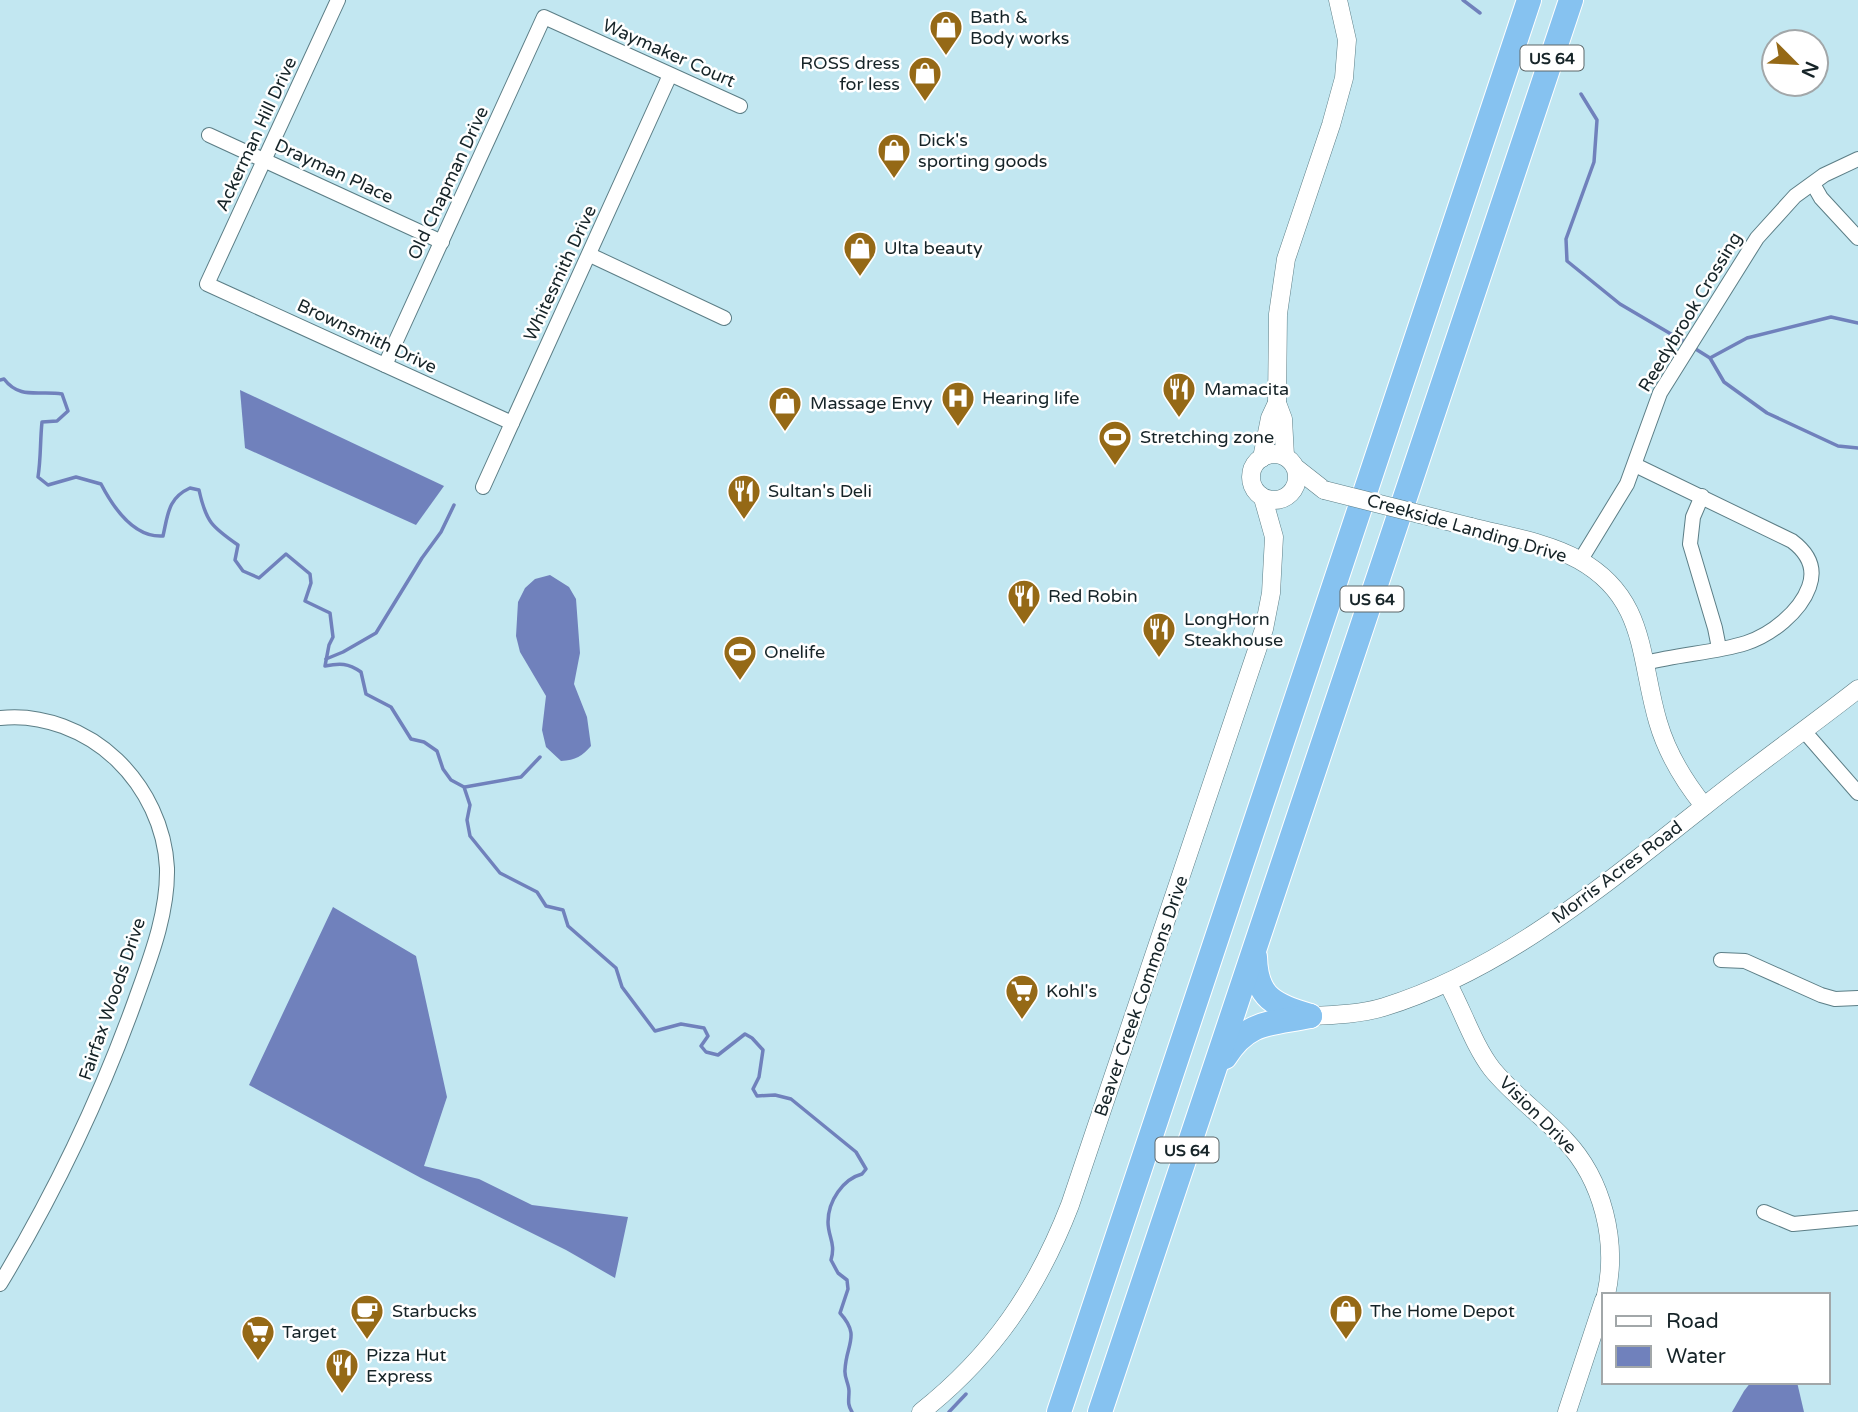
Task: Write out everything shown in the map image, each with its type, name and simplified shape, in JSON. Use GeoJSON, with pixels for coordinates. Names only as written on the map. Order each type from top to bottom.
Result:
{"type":"FeatureCollection","features":[{"type":"Feature","properties":{"kind":"highway","name":"US 64"},"geometry":{"type":"LineString","coordinates":[[1059,1412],[1529,0]]}},
{"type":"Feature","properties":{"kind":"highway","name":"US 64"},"geometry":{"type":"LineString","coordinates":[[1100,1412],[1571,0]]}},
{"type":"Feature","properties":{"kind":"highway"},"geometry":{"type":"LineString","coordinates":[[1255,951],[1257,977],[1267,997],[1282,1007],[1310,1016]]}},
{"type":"Feature","properties":{"kind":"highway"},"geometry":{"type":"LineString","coordinates":[[1211,1082],[1232,1046],[1246,1031],[1310,1016]]}},
{"type":"Feature","properties":{"kind":"highway"},"geometry":{"type":"LineString","coordinates":[[1052,1412],[1082,1343]]}},
{"type":"Feature","properties":{"kind":"street","name":"Ackerman Hill Drive"},"geometry":{"type":"LineString","coordinates":[[207,284],[338,0]]}},
{"type":"Feature","properties":{"kind":"street"},"geometry":{"type":"LineString","coordinates":[[1290,462],[1273,454],[1262,458],[1252,469],[1251,480],[1255,491],[1263,498],[1275,501],[1290,494],[1297,480],[1290,462],[1283,419],[1277,403],[1278,314],[1286,259],[1331,125],[1347,63],[1346,40],[1338,0]]}},
{"type":"Feature","properties":{"kind":"street","name":"Waymaker Court"},"geometry":{"type":"LineString","coordinates":[[544,17],[740,106]]}},
{"type":"Feature","properties":{"kind":"street","name":"Old Chapman Drive"},"geometry":{"type":"LineString","coordinates":[[385,365],[544,17]]}},
{"type":"Feature","properties":{"kind":"street","name":"Whitesmith Drive"},"geometry":{"type":"LineString","coordinates":[[483,487],[670,75]]}},
{"type":"Feature","properties":{"kind":"street","name":"Drayman Place"},"geometry":{"type":"LineString","coordinates":[[209,135],[442,242]]}},
{"type":"Feature","properties":{"kind":"street","name":"Reedybrook Crossing"},"geometry":{"type":"LineString","coordinates":[[1580,561],[1627,484],[1656,404],[1668,380],[1757,239],[1786,204],[1835,169],[1858,159]]}},
{"type":"Feature","properties":{"kind":"street"},"geometry":{"type":"LineString","coordinates":[[1813,184],[1821,198],[1858,238]]}},
{"type":"Feature","properties":{"kind":"street"},"geometry":{"type":"LineString","coordinates":[[590,255],[724,318]]}},
{"type":"Feature","properties":{"kind":"street","name":"Brownsmith Drive"},"geometry":{"type":"LineString","coordinates":[[207,284],[512,423]]}},
{"type":"Feature","properties":{"kind":"street"},"geometry":{"type":"LineString","coordinates":[[1262,458],[1270,418],[1277,403]]}},
{"type":"Feature","properties":{"kind":"street","name":"Creekside Landing Drive"},"geometry":{"type":"LineString","coordinates":[[1290,462],[1324,489]]}},
{"type":"Feature","properties":{"kind":"street"},"geometry":{"type":"LineString","coordinates":[[1635,465],[1793,541],[1807,555],[1812,572],[1807,594],[1793,613],[1748,642],[1646,663]]}},
{"type":"Feature","properties":{"kind":"street","name":"Creekside Landing Drive"},"geometry":{"type":"LineString","coordinates":[[1290,494],[1324,489],[1556,549],[1580,561],[1610,586],[1630,611],[1638,630],[1658,720],[1668,751],[1704,806]]}},
{"type":"Feature","properties":{"kind":"street","name":"Beaver Creek Commons Drive"},"geometry":{"type":"LineString","coordinates":[[920,1412],[961,1378],[998,1338],[1030,1292],[1060,1230],[1264,629],[1271,593],[1274,537],[1290,494]]}},
{"type":"Feature","properties":{"kind":"street"},"geometry":{"type":"LineString","coordinates":[[1702,496],[1693,517],[1689,544],[1719,648]]}},
{"type":"Feature","properties":{"kind":"street","name":"Beaver Creek Commons Drive"},"geometry":{"type":"LineString","coordinates":[[1263,498],[1274,537]]}},
{"type":"Feature","properties":{"kind":"street","name":"Morris Acres Road"},"geometry":{"type":"LineString","coordinates":[[1310,1016],[1382,1008],[1448,984],[1488,962],[1589,897],[1858,689]]}},
{"type":"Feature","properties":{"kind":"street","name":"Fairfax Woods Drive"},"geometry":{"type":"LineString","coordinates":[[0,718],[41,720],[66,728],[102,748],[123,766],[144,793],[159,827],[164,843],[167,886],[159,926],[143,978],[105,1080],[64,1170],[0,1284]]}},
{"type":"Feature","properties":{"kind":"street"},"geometry":{"type":"LineString","coordinates":[[1804,731],[1858,793]]}},
{"type":"Feature","properties":{"kind":"street"},"geometry":{"type":"LineString","coordinates":[[1721,960],[1745,961],[1835,999],[1858,998]]}},
{"type":"Feature","properties":{"kind":"street","name":"Vision Drive"},"geometry":{"type":"LineString","coordinates":[[1448,984],[1490,1066],[1502,1081],[1565,1139],[1588,1172],[1600,1198],[1608,1229],[1610,1266],[1606,1293]]}},
{"type":"Feature","properties":{"kind":"street"},"geometry":{"type":"LineString","coordinates":[[1763,1212],[1793,1224],[1858,1218]]}},
{"type":"Feature","properties":{"kind":"street"},"geometry":{"type":"LineString","coordinates":[[1567,1412],[1602,1306]]}},
{"type":"Feature","properties":{"kind":"water"},"geometry":{"type":"Polygon","coordinates":[[[240,390],[444,486],[416,525],[245,448],[240,390]]]}},
{"type":"Feature","properties":{"kind":"water"},"geometry":{"type":"Polygon","coordinates":[[[550,575],[569,587],[576,599],[580,653],[574,684],[587,717],[591,746],[578,757],[561,761],[546,747],[542,730],[546,696],[520,652],[516,636],[518,602],[525,588],[535,579],[550,575]]]}},
{"type":"Feature","properties":{"kind":"water"},"geometry":{"type":"Polygon","coordinates":[[[333,907],[416,956],[447,1097],[424,1166],[479,1179],[532,1205],[628,1217],[615,1278],[249,1085],[333,907]]]}},
{"type":"Feature","properties":{"kind":"water"},"geometry":{"type":"Polygon","coordinates":[[[1749,1384],[1797,1384],[1804,1412],[1732,1412],[1749,1384]]]}},
{"type":"Feature","properties":{"kind":"waterway"},"geometry":{"type":"LineString","coordinates":[[1463,0],[1480,13]]}},
{"type":"Feature","properties":{"kind":"waterway"},"geometry":{"type":"LineString","coordinates":[[1581,94],[1597,120],[1594,162],[1566,239],[1567,261],[1620,304],[1688,344]]}},
{"type":"Feature","properties":{"kind":"waterway"},"geometry":{"type":"LineString","coordinates":[[1710,358],[1747,338],[1831,317],[1858,323]]}},
{"type":"Feature","properties":{"kind":"waterway"},"geometry":{"type":"LineString","coordinates":[[1694,348],[1710,358],[1724,382],[1767,413],[1838,446],[1858,448]]}},
{"type":"Feature","properties":{"kind":"waterway"},"geometry":{"type":"LineString","coordinates":[[0,380],[4,379],[10,386],[23,392],[62,394],[68,411],[57,421],[42,422],[38,477],[48,485],[76,477],[101,484],[118,511],[133,526],[142,532],[163,536],[173,502],[190,488],[199,490],[204,510],[211,523],[238,545],[235,560],[243,571],[259,578],[286,554],[310,574],[311,583],[305,601],[330,613],[333,637],[325,666],[344,664],[361,672],[366,694],[391,707],[411,739],[424,742],[437,751],[443,769],[451,780],[464,787],[470,805],[467,820],[470,836],[500,873],[537,892],[546,906],[563,910],[568,926],[616,968],[622,987],[655,1031],[681,1024],[704,1028],[708,1036],[701,1046],[706,1052],[718,1055],[745,1034],[752,1038],[763,1050],[759,1077],[753,1089],[757,1096],[775,1095],[791,1099],[856,1152],[866,1169],[838,1192],[831,1206],[828,1222],[833,1249],[831,1260],[838,1273],[847,1280],[848,1289],[840,1313],[851,1334],[845,1373],[852,1412]]}},
{"type":"Feature","properties":{"kind":"waterway"},"geometry":{"type":"LineString","coordinates":[[326,659],[376,633],[441,532],[454,505]]}},
{"type":"Feature","properties":{"kind":"waterway"},"geometry":{"type":"LineString","coordinates":[[465,787],[521,777],[540,757]]}},
{"type":"Feature","properties":{"kind":"waterway"},"geometry":{"type":"LineString","coordinates":[[949,1412],[966,1394]]}},
{"type":"Feature","properties":{"kind":"place","name":"Bath & Body works"},"geometry":{"type":"Point","coordinates":[946,57]}},
{"type":"Feature","properties":{"kind":"place","name":"ROSS dress for less"},"geometry":{"type":"Point","coordinates":[925,103]}},
{"type":"Feature","properties":{"kind":"place","name":"Dick's sporting goods"},"geometry":{"type":"Point","coordinates":[894,180]}},
{"type":"Feature","properties":{"kind":"place","name":"Ulta beauty"},"geometry":{"type":"Point","coordinates":[860,278]}},
{"type":"Feature","properties":{"kind":"place","name":"Mamacita"},"geometry":{"type":"Point","coordinates":[1179,419]}},
{"type":"Feature","properties":{"kind":"place","name":"Hearing life"},"geometry":{"type":"Point","coordinates":[958,428]}},
{"type":"Feature","properties":{"kind":"place","name":"Massage Envy"},"geometry":{"type":"Point","coordinates":[785,433]}},
{"type":"Feature","properties":{"kind":"place","name":"Stretching zone"},"geometry":{"type":"Point","coordinates":[1115,467]}},
{"type":"Feature","properties":{"kind":"place","name":"Sultan's Deli"},"geometry":{"type":"Point","coordinates":[744,521]}},
{"type":"Feature","properties":{"kind":"place","name":"Red Robin"},"geometry":{"type":"Point","coordinates":[1024,626]}},
{"type":"Feature","properties":{"kind":"place","name":"LongHorn Steakhouse"},"geometry":{"type":"Point","coordinates":[1159,659]}},
{"type":"Feature","properties":{"kind":"place","name":"Onelife"},"geometry":{"type":"Point","coordinates":[740,682]}},
{"type":"Feature","properties":{"kind":"place","name":"Kohl's"},"geometry":{"type":"Point","coordinates":[1022,1021]}},
{"type":"Feature","properties":{"kind":"place","name":"Starbucks"},"geometry":{"type":"Point","coordinates":[367,1341]}},
{"type":"Feature","properties":{"kind":"place","name":"The Home Depot"},"geometry":{"type":"Point","coordinates":[1346,1341]}},
{"type":"Feature","properties":{"kind":"place","name":"Target"},"geometry":{"type":"Point","coordinates":[258,1362]}},
{"type":"Feature","properties":{"kind":"place","name":"Pizza Hut Express"},"geometry":{"type":"Point","coordinates":[342,1395]}}]}
